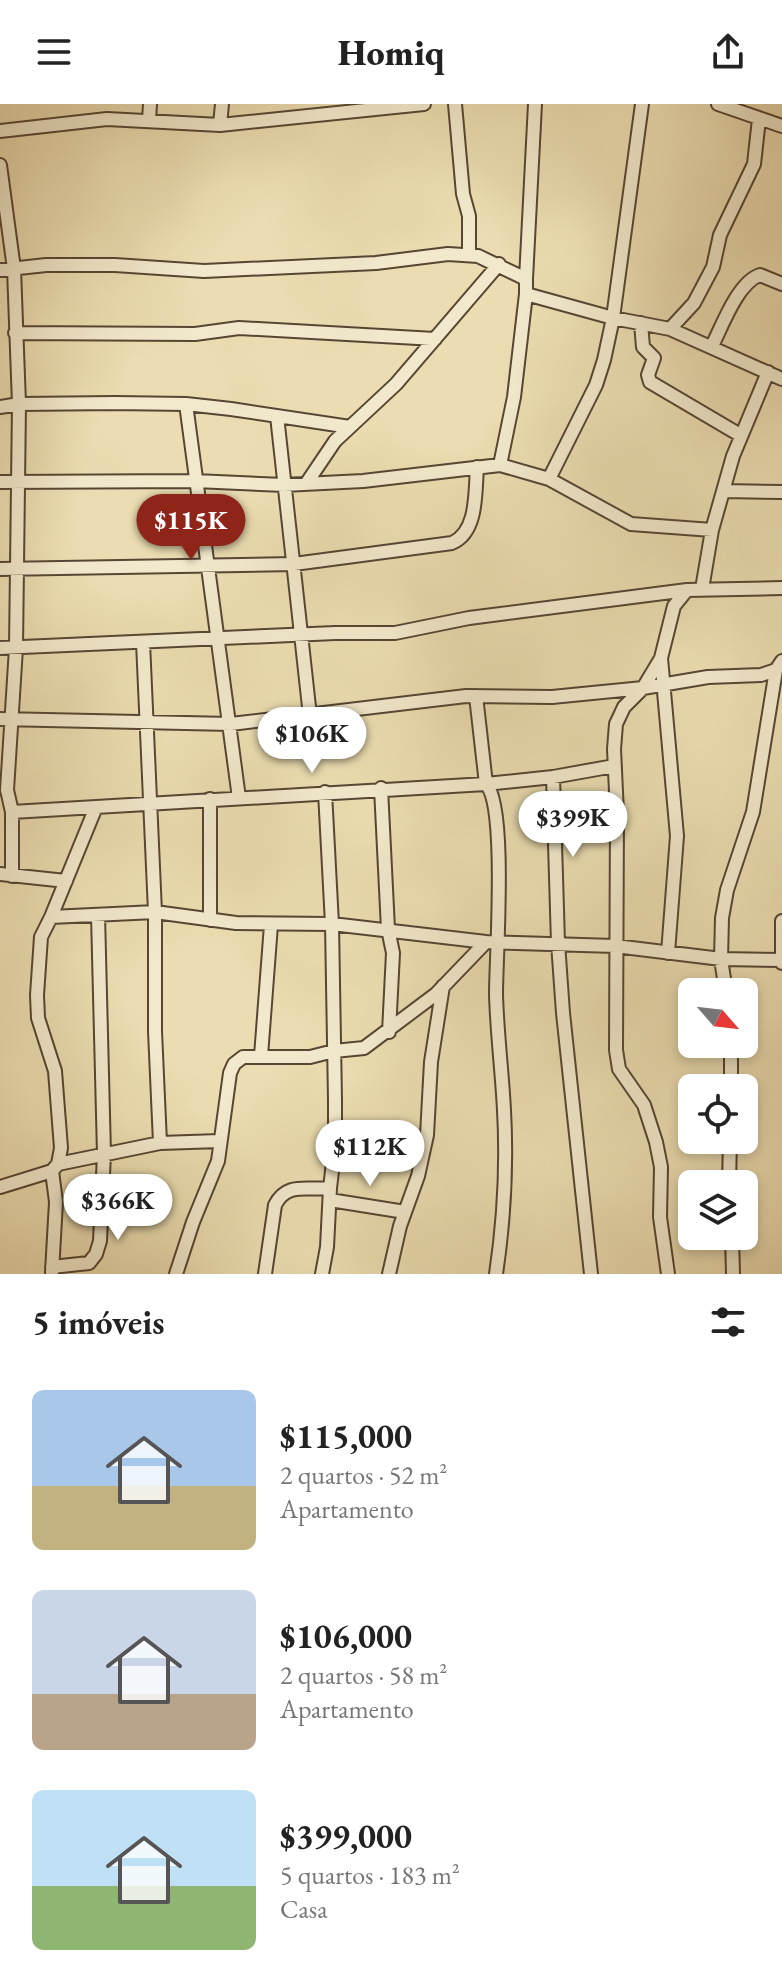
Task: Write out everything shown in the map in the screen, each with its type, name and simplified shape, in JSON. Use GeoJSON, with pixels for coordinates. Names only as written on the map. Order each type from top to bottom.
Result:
{"type":"FeatureCollection","features":[{"type":"Feature","properties":{"kind":"street"},"geometry":{"type":"LineString","coordinates":[[104,104],[107,119]]}},
{"type":"Feature","properties":{"kind":"street"},"geometry":{"type":"LineString","coordinates":[[149,121],[150,104]]}},
{"type":"Feature","properties":{"kind":"street"},"geometry":{"type":"LineString","coordinates":[[220,125],[222,104]]}},
{"type":"Feature","properties":{"kind":"street"},"geometry":{"type":"LineString","coordinates":[[0,131],[107,119],[220,125],[320,110],[424,104]]}},
{"type":"Feature","properties":{"kind":"street"},"geometry":{"type":"LineString","coordinates":[[455,104],[463,194],[469,216],[469,255]]}},
{"type":"Feature","properties":{"kind":"street"},"geometry":{"type":"LineString","coordinates":[[500,465],[514,397],[526,294],[535,104]]}},
{"type":"Feature","properties":{"kind":"street"},"geometry":{"type":"LineString","coordinates":[[549,479],[596,385],[613,318],[642,104]]}},
{"type":"Feature","properties":{"kind":"street"},"geometry":{"type":"LineString","coordinates":[[718,104],[782,126]]}},
{"type":"Feature","properties":{"kind":"street"},"geometry":{"type":"LineString","coordinates":[[670,329],[694,303],[713,267],[720,235],[754,164],[759,119]]}},
{"type":"Feature","properties":{"kind":"street"},"geometry":{"type":"LineString","coordinates":[[0,165],[19,404],[16,648],[6,718],[7,790],[12,812],[6,875],[66,881]]}},
{"type":"Feature","properties":{"kind":"street"},"geometry":{"type":"LineString","coordinates":[[7,269],[46,265],[115,265],[204,271],[376,263],[448,254],[469,255],[499,264],[526,279]]}},
{"type":"Feature","properties":{"kind":"street"},"geometry":{"type":"LineString","coordinates":[[306,484],[325,454],[382,399],[499,264]]}},
{"type":"Feature","properties":{"kind":"street"},"geometry":{"type":"LineString","coordinates":[[712,346],[748,281],[760,275],[782,284]]}},
{"type":"Feature","properties":{"kind":"street"},"geometry":{"type":"LineString","coordinates":[[526,294],[613,318],[670,329],[782,379]]}},
{"type":"Feature","properties":{"kind":"street"},"geometry":{"type":"LineString","coordinates":[[641,323],[643,347],[654,358],[648,375],[650,382],[740,435]]}},
{"type":"Feature","properties":{"kind":"street"},"geometry":{"type":"LineString","coordinates":[[15,333],[195,334],[239,328],[435,339]]}},
{"type":"Feature","properties":{"kind":"street"},"geometry":{"type":"LineString","coordinates":[[702,589],[712,530],[726,476],[768,372]]}},
{"type":"Feature","properties":{"kind":"street"},"geometry":{"type":"LineString","coordinates":[[0,407],[19,404],[186,404],[350,427]]}},
{"type":"Feature","properties":{"kind":"street"},"geometry":{"type":"LineString","coordinates":[[186,404],[239,798]]}},
{"type":"Feature","properties":{"kind":"street"},"geometry":{"type":"LineString","coordinates":[[277,416],[310,716]]}},
{"type":"Feature","properties":{"kind":"street"},"geometry":{"type":"LineString","coordinates":[[0,482],[195,481],[284,485],[363,481],[500,465],[549,479],[631,524],[712,530]]}},
{"type":"Feature","properties":{"kind":"street"},"geometry":{"type":"LineString","coordinates":[[0,569],[294,564],[452,543],[460,540],[470,523],[477,467]]}},
{"type":"Feature","properties":{"kind":"street"},"geometry":{"type":"LineString","coordinates":[[724,491],[782,492]]}},
{"type":"Feature","properties":{"kind":"street"},"geometry":{"type":"LineString","coordinates":[[0,648],[395,633],[469,618],[687,590],[782,588]]}},
{"type":"Feature","properties":{"kind":"street"},"geometry":{"type":"LineString","coordinates":[[668,1274],[660,1217],[661,1167],[656,1142],[644,1105],[619,1069],[616,1050],[614,766],[616,724],[624,707],[643,688],[661,658],[674,606],[687,590]]}},
{"type":"Feature","properties":{"kind":"street"},"geometry":{"type":"LineString","coordinates":[[143,642],[155,912],[155,1031],[160,1143]]}},
{"type":"Feature","properties":{"kind":"street"},"geometry":{"type":"LineString","coordinates":[[661,658],[677,836],[668,953]]}},
{"type":"Feature","properties":{"kind":"street"},"geometry":{"type":"LineString","coordinates":[[6,718],[231,724],[476,696],[552,697],[643,688],[708,677],[761,675],[779,666]]}},
{"type":"Feature","properties":{"kind":"street"},"geometry":{"type":"LineString","coordinates":[[724,978],[722,918],[727,890],[753,812],[779,666]]}},
{"type":"Feature","properties":{"kind":"street"},"geometry":{"type":"LineString","coordinates":[[476,696],[486,784],[496,803],[492,942],[505,1161],[496,1274]]}},
{"type":"Feature","properties":{"kind":"street"},"geometry":{"type":"LineString","coordinates":[[12,812],[486,784],[614,766]]}},
{"type":"Feature","properties":{"kind":"street"},"geometry":{"type":"LineString","coordinates":[[553,777],[558,943],[591,1274]]}},
{"type":"Feature","properties":{"kind":"street"},"geometry":{"type":"LineString","coordinates":[[381,788],[388,929],[393,953],[389,1032]]}},
{"type":"Feature","properties":{"kind":"street"},"geometry":{"type":"LineString","coordinates":[[322,1274],[335,1146],[332,924],[325,792]]}},
{"type":"Feature","properties":{"kind":"street"},"geometry":{"type":"LineString","coordinates":[[210,799],[210,920]]}},
{"type":"Feature","properties":{"kind":"street"},"geometry":{"type":"LineString","coordinates":[[96,807],[41,937],[38,1018],[55,1071],[61,1148],[55,1168],[52,1270],[89,1263],[100,1241],[104,1154],[98,915]]}},
{"type":"Feature","properties":{"kind":"street"},"geometry":{"type":"LineString","coordinates":[[51,917],[155,912],[271,925],[332,924],[492,942],[615,946],[721,959],[782,961],[782,921]]}},
{"type":"Feature","properties":{"kind":"street"},"geometry":{"type":"LineString","coordinates":[[261,1056],[271,925]]}},
{"type":"Feature","properties":{"kind":"street"},"geometry":{"type":"LineString","coordinates":[[176,1274],[218,1161],[228,1083],[234,1064],[243,1057],[300,1058],[364,1048],[389,1032],[492,942]]}},
{"type":"Feature","properties":{"kind":"street"},"geometry":{"type":"LineString","coordinates":[[389,1274],[427,1135],[431,1062],[443,986]]}},
{"type":"Feature","properties":{"kind":"street"},"geometry":{"type":"LineString","coordinates":[[0,1187],[104,1154],[160,1143],[220,1141]]}},
{"type":"Feature","properties":{"kind":"street"},"geometry":{"type":"LineString","coordinates":[[265,1274],[275,1205],[280,1196],[296,1188],[405,1212]]}},
{"type":"Feature","properties":{"kind":"street"},"geometry":{"type":"LineString","coordinates":[[732,1250],[733,1274]]}}]}
